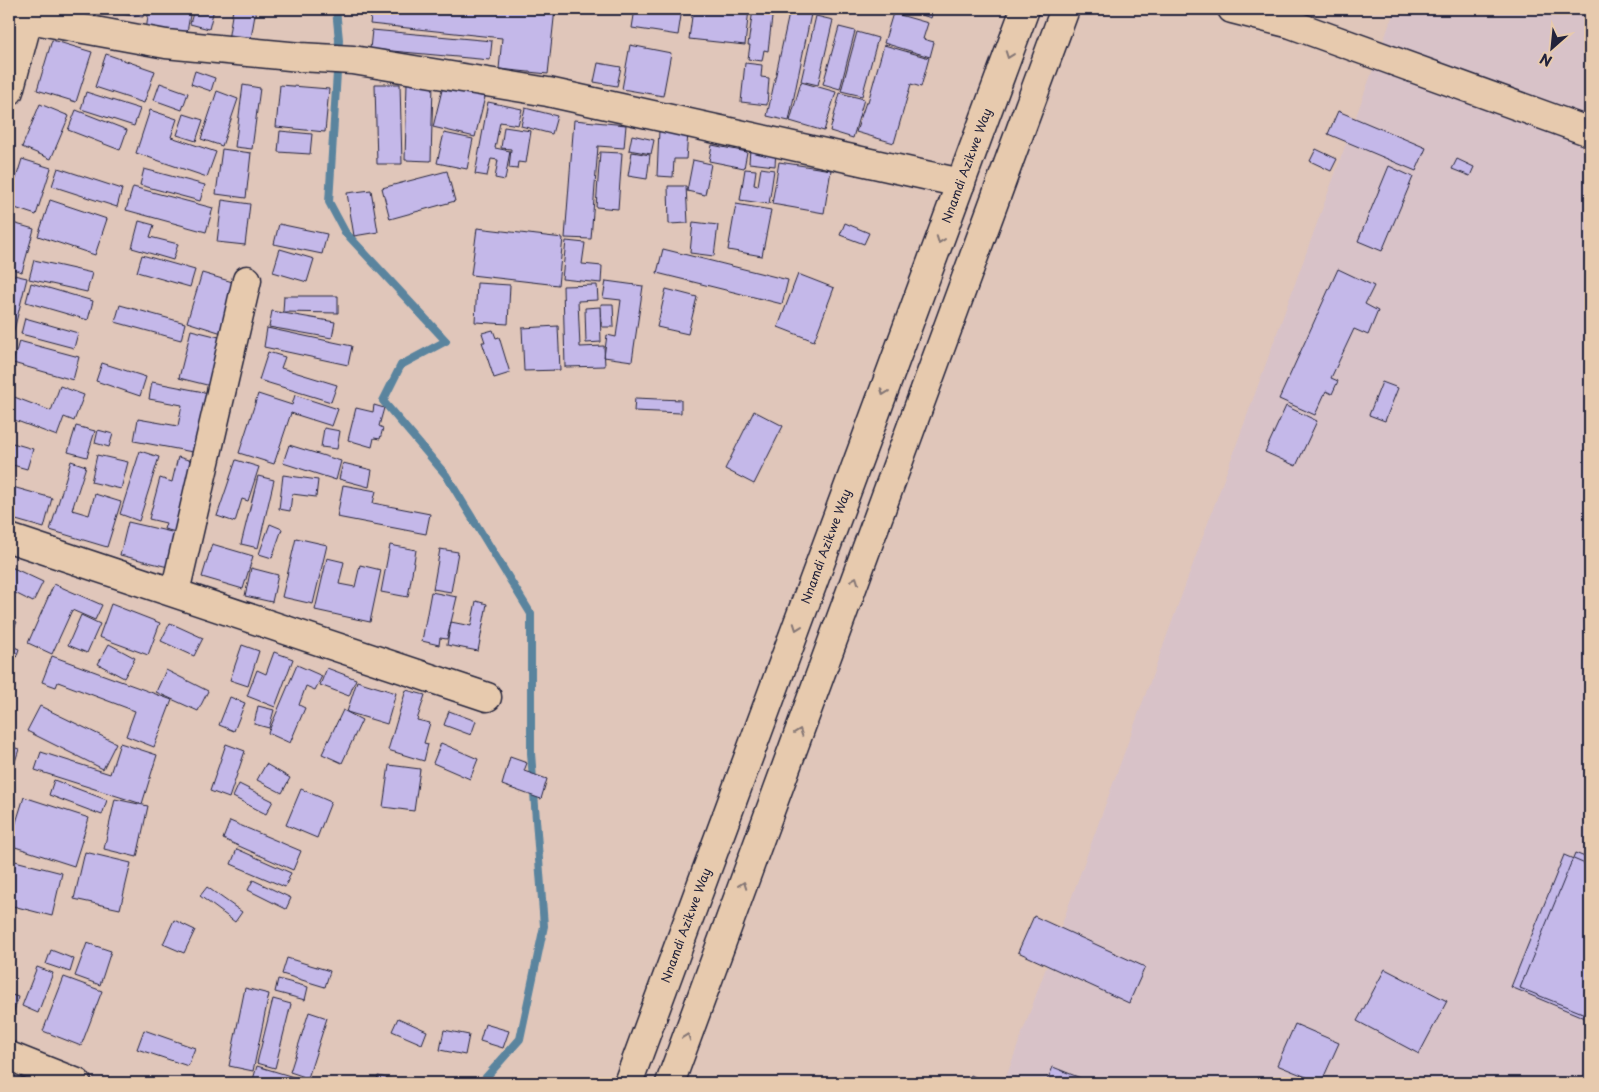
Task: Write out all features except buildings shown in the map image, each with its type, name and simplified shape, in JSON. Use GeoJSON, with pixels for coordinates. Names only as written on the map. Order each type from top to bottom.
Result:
{"type":"FeatureCollection","features":[{"type":"Feature","properties":{"kind":"main road","name":"Nnamdi Azikwe Way"},"geometry":{"type":"LineString","coordinates":[[628,1083],[1025,9]]}},
{"type":"Feature","properties":{"kind":"main road"},"geometry":{"type":"LineString","coordinates":[[670,1083],[1065,9]]}},
{"type":"Feature","properties":{"kind":"main road"},"geometry":{"type":"LineString","coordinates":[[1232,9],[1291,24],[1590,132]]}},
{"type":"Feature","properties":{"kind":"main road"},"geometry":{"type":"LineString","coordinates":[[9,91],[30,14],[166,44],[300,58],[353,60],[548,92],[961,183]]}},
{"type":"Feature","properties":{"kind":"main road"},"geometry":{"type":"LineString","coordinates":[[175,592],[247,280]]}},
{"type":"Feature","properties":{"kind":"main road"},"geometry":{"type":"LineString","coordinates":[[9,538],[487,697]]}},
{"type":"Feature","properties":{"kind":"main road"},"geometry":{"type":"LineString","coordinates":[[9,1056],[77,1083]]}},
{"type":"Feature","properties":{"kind":"shaded area"},"geometry":{"type":"Polygon","coordinates":[[[1395,9],[1590,9],[1590,1083],[1004,1083],[1395,9]]]}},
{"type":"Feature","properties":{"kind":"waterway"},"geometry":{"type":"LineString","coordinates":[[336,9],[339,40],[329,202],[345,232],[446,341],[401,365],[383,401],[446,475],[531,614],[531,753],[544,926],[520,1039],[481,1083]]}}]}
